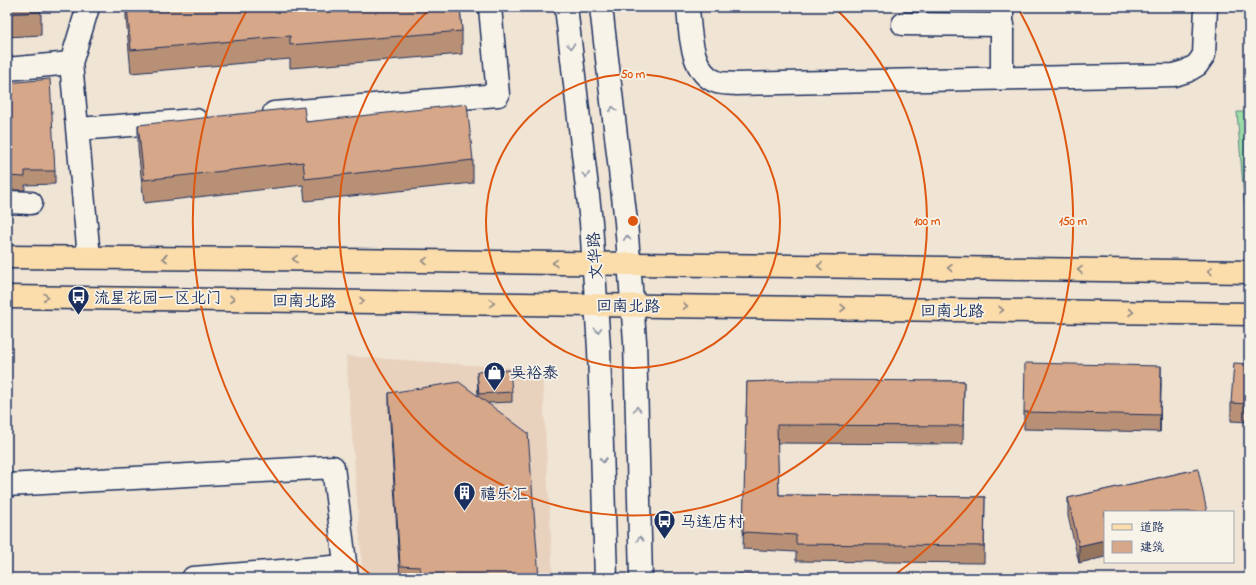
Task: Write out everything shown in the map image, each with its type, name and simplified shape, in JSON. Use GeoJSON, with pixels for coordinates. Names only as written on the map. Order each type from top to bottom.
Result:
{"type":"FeatureCollection","features":[{"type":"Feature","properties":{"kind":"main road"},"geometry":{"type":"LineString","coordinates":[[7,257],[629,263],[1249,272]]}},
{"type":"Feature","properties":{"kind":"main road","name":"回南北路"},"geometry":{"type":"LineString","coordinates":[[7,297],[1249,314]]}},
{"type":"Feature","properties":{"kind":"street"},"geometry":{"type":"LineString","coordinates":[[88,7],[71,63],[89,257]]}},
{"type":"Feature","properties":{"kind":"street"},"geometry":{"type":"LineString","coordinates":[[252,115],[498,95],[490,7]]}},
{"type":"Feature","properties":{"kind":"street","name":"文华路"},"geometry":{"type":"LineString","coordinates":[[566,7],[591,222],[597,304],[606,578]]}},
{"type":"Feature","properties":{"kind":"street"},"geometry":{"type":"LineString","coordinates":[[601,7],[626,222],[632,305],[635,350],[641,578]]}},
{"type":"Feature","properties":{"kind":"street"},"geometry":{"type":"LineString","coordinates":[[688,7],[692,45],[703,74],[717,82],[736,84],[1174,75],[1187,71],[1197,65],[1204,55],[1206,7]]}},
{"type":"Feature","properties":{"kind":"street"},"geometry":{"type":"LineString","coordinates":[[903,24],[1002,16],[1002,78]]}},
{"type":"Feature","properties":{"kind":"street"},"geometry":{"type":"LineString","coordinates":[[7,69],[71,63]]}},
{"type":"Feature","properties":{"kind":"street"},"geometry":{"type":"LineString","coordinates":[[78,129],[212,118]]}},
{"type":"Feature","properties":{"kind":"street"},"geometry":{"type":"LineString","coordinates":[[7,202],[31,203]]}},
{"type":"Feature","properties":{"kind":"street"},"geometry":{"type":"LineString","coordinates":[[7,485],[333,467],[346,572],[193,578]]}},
{"type":"Feature","properties":{"kind":"shaded area"},"geometry":{"type":"Polygon","coordinates":[[[346,356],[542,370],[553,578],[363,578],[346,356]]]}},
{"type":"Feature","properties":{"kind":"green space"},"geometry":{"type":"Polygon","coordinates":[[[1237,112],[1249,112],[1249,224],[1246,224],[1237,112]]]}},
{"type":"Feature","properties":{"kind":"building"},"geometry":{"type":"Polygon","coordinates":[[[7,7],[41,7],[41,12],[7,14],[7,7]]]}},
{"type":"Feature","properties":{"kind":"building"},"geometry":{"type":"Polygon","coordinates":[[[127,7],[460,7],[462,31],[290,45],[290,36],[131,50],[127,7]]]}},
{"type":"Feature","properties":{"kind":"building"},"geometry":{"type":"Polygon","coordinates":[[[50,79],[55,171],[25,171],[25,177],[7,176],[7,83],[50,79]]]}},
{"type":"Feature","properties":{"kind":"building"},"geometry":{"type":"Polygon","coordinates":[[[467,104],[473,160],[305,179],[303,162],[144,180],[138,125],[304,107],[306,122],[467,104]]]}},
{"type":"Feature","properties":{"kind":"building"},"geometry":{"type":"Polygon","coordinates":[[[1025,363],[1161,366],[1160,415],[1024,412],[1025,363]]]}},
{"type":"Feature","properties":{"kind":"building"},"geometry":{"type":"Polygon","coordinates":[[[1234,363],[1249,364],[1249,404],[1231,403],[1234,363]]]}},
{"type":"Feature","properties":{"kind":"building"},"geometry":{"type":"Polygon","coordinates":[[[510,370],[512,392],[479,394],[477,372],[510,370]]]}},
{"type":"Feature","properties":{"kind":"building"},"geometry":{"type":"Polygon","coordinates":[[[800,380],[964,381],[963,426],[777,425],[779,495],[985,497],[984,546],[796,544],[796,535],[743,532],[747,382],[800,380]]]}},
{"type":"Feature","properties":{"kind":"building","name":"禧乐汇"},"geometry":{"type":"Polygon","coordinates":[[[459,382],[528,433],[539,578],[421,578],[420,567],[400,566],[389,393],[459,382]]]}},
{"type":"Feature","properties":{"kind":"building"},"geometry":{"type":"Polygon","coordinates":[[[1198,469],[1207,511],[1104,511],[1104,540],[1079,546],[1068,498],[1198,469]]]}},
{"type":"Feature","properties":{"kind":"building"},"geometry":{"type":"Polygon","coordinates":[[[738,574],[796,576],[796,578],[738,578],[738,574]]]}},
{"type":"Feature","properties":{"kind":"place","name":"流星花园一区北门"},"geometry":{"type":"Point","coordinates":[78,316]}},
{"type":"Feature","properties":{"kind":"place","name":"吴裕泰"},"geometry":{"type":"Point","coordinates":[494,392]}},
{"type":"Feature","properties":{"kind":"place","name":"禧乐汇"},"geometry":{"type":"Point","coordinates":[464,512]}},
{"type":"Feature","properties":{"kind":"place","name":"马连店村"},"geometry":{"type":"Point","coordinates":[664,540]}}]}
